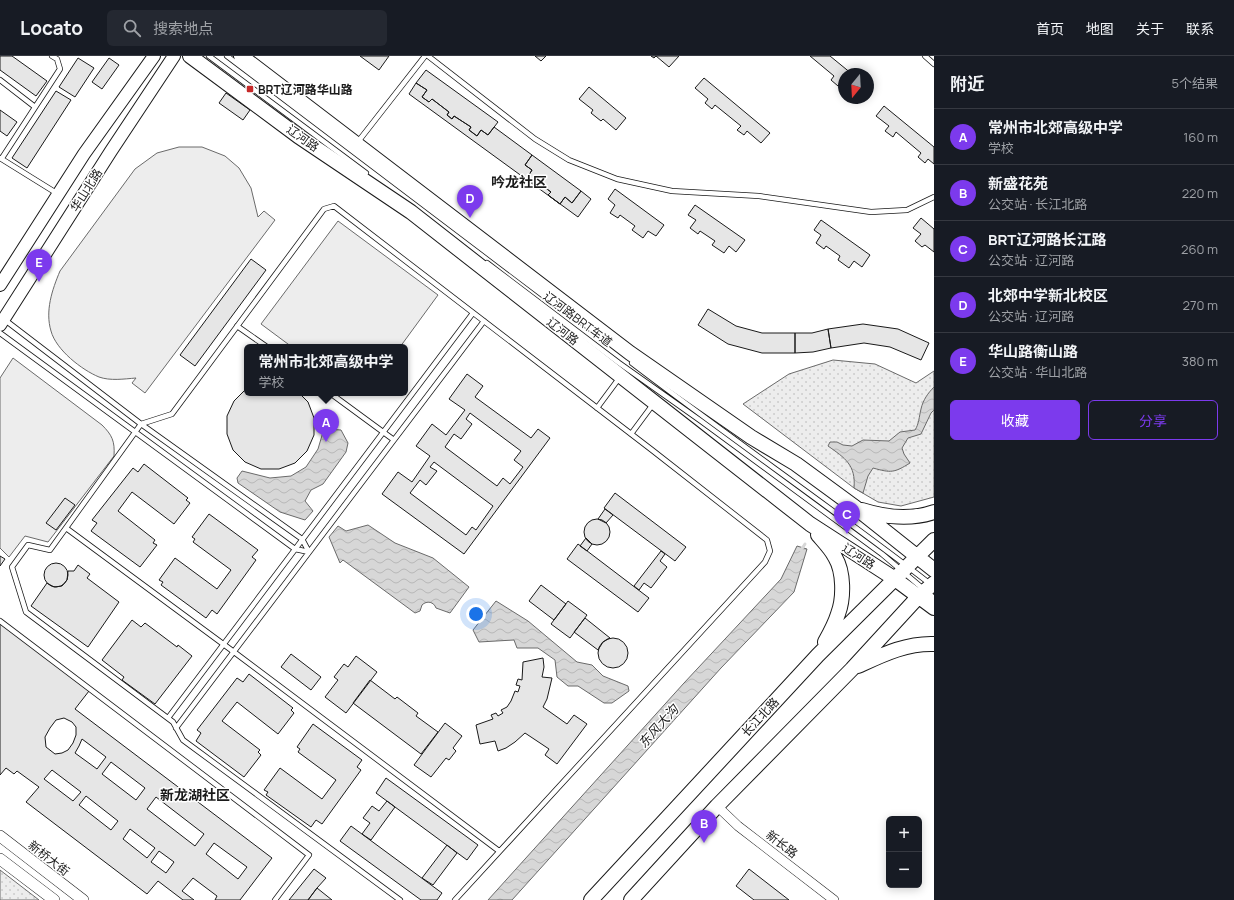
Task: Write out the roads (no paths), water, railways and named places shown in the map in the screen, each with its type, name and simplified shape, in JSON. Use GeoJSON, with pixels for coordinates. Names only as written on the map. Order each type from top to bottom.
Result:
{"type":"FeatureCollection","features":[{"type":"Feature","properties":{"kind":"main road","name":"华山北路"},"geometry":{"type":"LineString","coordinates":[[0,285],[84,154],[154,56]]}},
{"type":"Feature","properties":{"kind":"main road","name":"华山北路"},"geometry":{"type":"LineString","coordinates":[[2,322],[106,157],[174,56]]}},
{"type":"Feature","properties":{"kind":"main road","name":"辽河路"},"geometry":{"type":"LineString","coordinates":[[190,56],[298,136],[411,212],[810,524],[826,539],[836,558],[842,583],[842,600],[839,614],[818,655]]}},
{"type":"Feature","properties":{"kind":"main road","name":"辽河路"},"geometry":{"type":"LineString","coordinates":[[241,56],[630,353],[751,437],[796,464],[855,507],[905,568],[930,590],[934,608]]}},
{"type":"Feature","properties":{"kind":"main road"},"geometry":{"type":"LineString","coordinates":[[855,507],[872,513],[888,516],[912,517],[934,512]]}},
{"type":"Feature","properties":{"kind":"main road","name":"辽河路"},"geometry":{"type":"LineString","coordinates":[[826,539],[905,568],[934,570]]}},
{"type":"Feature","properties":{"kind":"main road","name":"长江北路"},"geometry":{"type":"LineString","coordinates":[[591,900],[818,655],[934,540]]}},
{"type":"Feature","properties":{"kind":"main road"},"geometry":{"type":"LineString","coordinates":[[631,900],[717,806],[930,590]]}},
{"type":"Feature","properties":{"kind":"main road"},"geometry":{"type":"LineString","coordinates":[[852,669],[884,654],[902,648],[915,645],[934,644]]}},
{"type":"Feature","properties":{"kind":"street","name":"新长路"},"geometry":{"type":"LineString","coordinates":[[717,806],[738,826],[834,900]]}},
{"type":"Feature","properties":{"kind":"street","name":"新桥大街"},"geometry":{"type":"LineString","coordinates":[[0,836],[83,900]]}},
{"type":"Feature","properties":{"kind":"street"},"geometry":{"type":"LineString","coordinates":[[0,859],[54,900]]}},
{"type":"Feature","properties":{"kind":"lane"},"geometry":{"type":"LineString","coordinates":[[52,56],[57,59],[60,69],[1,158],[58,195]]}},
{"type":"Feature","properties":{"kind":"lane"},"geometry":{"type":"LineString","coordinates":[[209,56],[369,176]]}},
{"type":"Feature","properties":{"kind":"lane","name":"辽河路BRT车道"},"geometry":{"type":"LineString","coordinates":[[227,56],[563,311]]}},
{"type":"Feature","properties":{"kind":"lane"},"geometry":{"type":"LineString","coordinates":[[356,145],[426,56],[535,139],[569,160],[617,179],[672,191],[759,196],[871,212],[907,210],[934,196]]}},
{"type":"Feature","properties":{"kind":"lane"},"geometry":{"type":"LineString","coordinates":[[925,56],[934,64]]}},
{"type":"Feature","properties":{"kind":"lane"},"geometry":{"type":"LineString","coordinates":[[0,80],[35,107]]}},
{"type":"Feature","properties":{"kind":"lane"},"geometry":{"type":"LineString","coordinates":[[387,189],[449,235]]}},
{"type":"Feature","properties":{"kind":"lane"},"geometry":{"type":"LineString","coordinates":[[400,900],[183,740],[173,722],[26,612],[12,567],[28,545],[50,550],[141,424],[172,414],[324,209],[334,206],[767,540],[770,551],[765,562],[455,900]]}},
{"type":"Feature","properties":{"kind":"lane","name":"辽河路BRT车道"},"geometry":{"type":"LineString","coordinates":[[480,258],[619,363],[882,554],[905,568]]}},
{"type":"Feature","properties":{"kind":"lane"},"geometry":{"type":"LineString","coordinates":[[168,718],[473,313]]}},
{"type":"Feature","properties":{"kind":"lane"},"geometry":{"type":"LineString","coordinates":[[176,728],[484,321]]}},
{"type":"Feature","properties":{"kind":"lane"},"geometry":{"type":"LineString","coordinates":[[2,322],[302,539],[309,552]]}},
{"type":"Feature","properties":{"kind":"lane"},"geometry":{"type":"LineString","coordinates":[[237,326],[263,344]]}},
{"type":"Feature","properties":{"kind":"lane"},"geometry":{"type":"LineString","coordinates":[[0,333],[295,549],[309,552]]}},
{"type":"Feature","properties":{"kind":"lane"},"geometry":{"type":"LineString","coordinates":[[626,358],[679,399],[845,519],[905,568]]}},
{"type":"Feature","properties":{"kind":"lane"},"geometry":{"type":"LineString","coordinates":[[597,408],[621,376]]}},
{"type":"Feature","properties":{"kind":"lane"},"geometry":{"type":"LineString","coordinates":[[334,396],[394,440]]}},
{"type":"Feature","properties":{"kind":"lane"},"geometry":{"type":"LineString","coordinates":[[631,434],[654,402]]}},
{"type":"Feature","properties":{"kind":"lane"},"geometry":{"type":"LineString","coordinates":[[66,528],[234,652],[499,852]]}},
{"type":"Feature","properties":{"kind":"lane"},"geometry":{"type":"LineString","coordinates":[[0,621],[309,855],[275,900]]}},
{"type":"Feature","properties":{"kind":"water"},"geometry":{"type":"Polygon","coordinates":[[[934,387],[934,410],[931,413],[921,434],[908,438],[902,448],[910,463],[900,469],[892,471],[884,471],[873,468],[868,476],[863,493],[854,488],[853,473],[851,468],[840,454],[828,446],[830,442],[837,442],[843,445],[852,446],[863,440],[889,441],[900,432],[915,430],[923,403],[934,387]]]}},
{"type":"Feature","properties":{"kind":"water"},"geometry":{"type":"Polygon","coordinates":[[[327,429],[341,430],[348,443],[346,452],[323,484],[311,490],[305,501],[313,511],[305,520],[280,512],[238,483],[237,478],[242,471],[270,478],[291,476],[306,467],[318,449],[323,432],[327,429]]]}},
{"type":"Feature","properties":{"kind":"water"},"geometry":{"type":"Polygon","coordinates":[[[368,525],[395,543],[433,558],[469,587],[450,613],[436,608],[434,604],[428,602],[424,603],[420,611],[415,613],[343,560],[340,563],[329,537],[338,526],[346,531],[368,525]]]}},
{"type":"Feature","properties":{"kind":"water"},"geometry":{"type":"Polygon","coordinates":[[[797,546],[807,549],[794,592],[721,668],[512,900],[488,900],[684,683],[781,579],[797,546]]]}},
{"type":"Feature","properties":{"kind":"water"},"geometry":{"type":"Polygon","coordinates":[[[496,601],[528,621],[577,662],[592,665],[603,676],[628,686],[629,691],[612,703],[604,703],[578,686],[568,686],[557,677],[555,660],[538,648],[517,648],[514,640],[479,642],[473,630],[496,601]]]}},
{"type":"Feature","properties":{"kind":"waterway","name":"东风大沟"},"geometry":{"type":"LineString","coordinates":[[801,550],[805,544]]}},
{"type":"Feature","properties":{"kind":"place","name":"BRT辽河路华山路"},"geometry":{"type":"Point","coordinates":[250,89]}},
{"type":"Feature","properties":{"kind":"place","name":"北郊中学新北校区"},"geometry":{"type":"Point","coordinates":[470,218]}},
{"type":"Feature","properties":{"kind":"place","name":"华山路衡山路"},"geometry":{"type":"Point","coordinates":[39,282]}},
{"type":"Feature","properties":{"kind":"place","name":"常州市北郊高级中学"},"geometry":{"type":"Point","coordinates":[326,442]}},
{"type":"Feature","properties":{"kind":"place","name":"BRT辽河路长江路"},"geometry":{"type":"Point","coordinates":[847,534]}},
{"type":"Feature","properties":{"kind":"place","name":"新盛花苑"},"geometry":{"type":"Point","coordinates":[704,843]}},
{"type":"Feature","properties":{"kind":"district","name":"吟龙社区"},"geometry":{"type":"Point","coordinates":[519,181]}},
{"type":"Feature","properties":{"kind":"district","name":"新龙湖社区"},"geometry":{"type":"Point","coordinates":[195,794]}}]}
